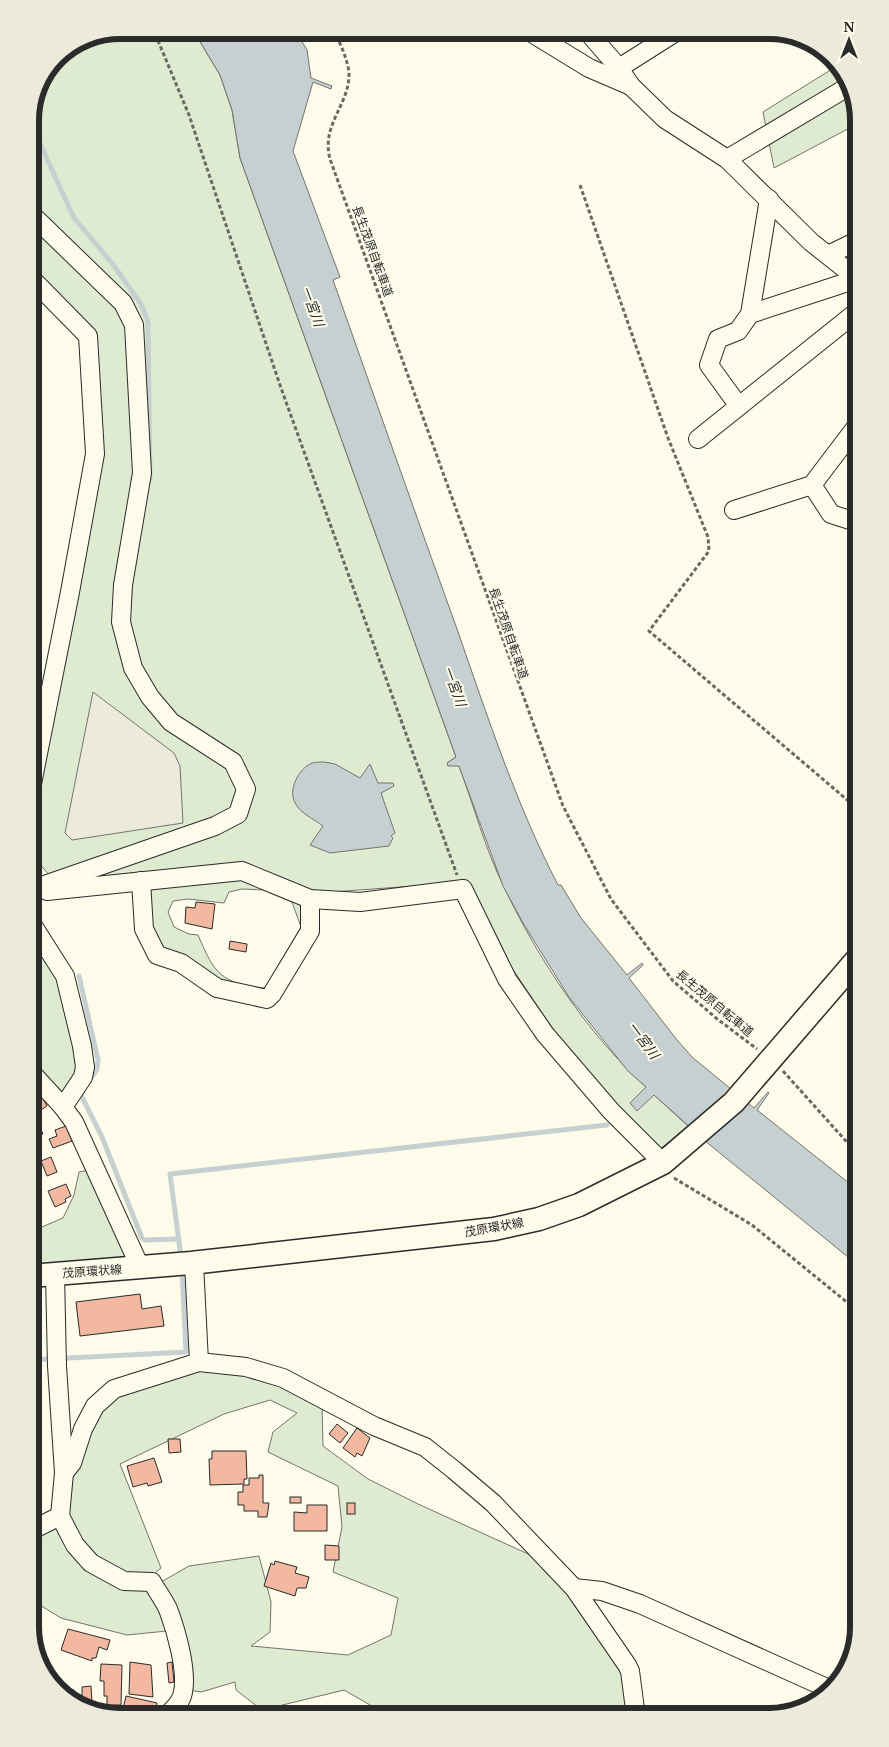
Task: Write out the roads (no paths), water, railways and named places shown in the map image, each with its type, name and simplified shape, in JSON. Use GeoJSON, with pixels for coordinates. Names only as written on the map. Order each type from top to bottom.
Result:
{"type":"FeatureCollection","features":[{"type":"Feature","properties":{"kind":"main road","name":"茂原環状線"},"geometry":{"type":"LineString","coordinates":[[39,1275],[186,1264],[494,1229],[538,1219],[579,1205],[663,1163],[734,1102],[850,968]]}},
{"type":"Feature","properties":{"kind":"street"},"geometry":{"type":"LineString","coordinates":[[541,39],[588,68],[631,86]]}},
{"type":"Feature","properties":{"kind":"street"},"geometry":{"type":"LineString","coordinates":[[594,39],[619,68],[631,86],[665,119],[726,159],[770,199],[811,242],[850,273]]}},
{"type":"Feature","properties":{"kind":"street"},"geometry":{"type":"LineString","coordinates":[[619,68],[665,39]]}},
{"type":"Feature","properties":{"kind":"street"},"geometry":{"type":"LineString","coordinates":[[726,159],[844,88]]}},
{"type":"Feature","properties":{"kind":"street"},"geometry":{"type":"LineString","coordinates":[[738,405],[709,365],[718,339],[738,331],[750,314],[770,199]]}},
{"type":"Feature","properties":{"kind":"street"},"geometry":{"type":"LineString","coordinates":[[39,222],[123,303],[131,314],[134,325],[142,473],[123,585],[121,622],[133,668],[150,697],[171,722],[233,762],[246,789],[238,814],[215,826],[39,888]]}},
{"type":"Feature","properties":{"kind":"street"},"geometry":{"type":"LineString","coordinates":[[828,255],[850,244]]}},
{"type":"Feature","properties":{"kind":"street"},"geometry":{"type":"LineString","coordinates":[[750,314],[850,283]]}},
{"type":"Feature","properties":{"kind":"street"},"geometry":{"type":"LineString","coordinates":[[39,286],[88,336],[95,454],[39,749]]}},
{"type":"Feature","properties":{"kind":"street"},"geometry":{"type":"LineString","coordinates":[[698,439],[850,317]]}},
{"type":"Feature","properties":{"kind":"street"},"geometry":{"type":"LineString","coordinates":[[734,510],[812,485],[850,434]]}},
{"type":"Feature","properties":{"kind":"street"},"geometry":{"type":"LineString","coordinates":[[812,485],[831,514],[850,520]]}},
{"type":"Feature","properties":{"kind":"street"},"geometry":{"type":"LineString","coordinates":[[39,890],[242,871],[310,899],[360,902],[463,889],[507,979],[545,1034],[611,1111],[663,1163]]}},
{"type":"Feature","properties":{"kind":"street"},"geometry":{"type":"LineString","coordinates":[[140,882],[144,929],[157,955],[181,963],[217,988],[259,999],[267,999],[272,994],[310,930],[310,899]]}},
{"type":"Feature","properties":{"kind":"street"},"geometry":{"type":"LineString","coordinates":[[39,935],[65,976],[82,1046],[83,1077],[63,1107]]}},
{"type":"Feature","properties":{"kind":"street"},"geometry":{"type":"LineString","coordinates":[[39,1084],[63,1107],[74,1122],[140,1267]]}},
{"type":"Feature","properties":{"kind":"street"},"geometry":{"type":"LineString","coordinates":[[186,1264],[199,1362]]}},
{"type":"Feature","properties":{"kind":"street"},"geometry":{"type":"LineString","coordinates":[[55,1274],[56,1358],[64,1473],[60,1516],[74,1545],[90,1564],[124,1581],[152,1582],[168,1607],[183,1666],[184,1689],[174,1708]]}},
{"type":"Feature","properties":{"kind":"street"},"geometry":{"type":"LineString","coordinates":[[64,1473],[72,1463],[83,1429],[95,1406],[102,1397],[114,1389],[199,1362],[246,1367],[284,1378],[374,1426],[425,1447],[493,1503],[574,1588],[630,1671],[635,1708]]}},
{"type":"Feature","properties":{"kind":"street"},"geometry":{"type":"LineString","coordinates":[[39,1526],[60,1516]]}},
{"type":"Feature","properties":{"kind":"street"},"geometry":{"type":"LineString","coordinates":[[574,1588],[602,1591],[640,1604],[824,1687]]}},
{"type":"Feature","properties":{"kind":"water","name":"一宮川"},"geometry":{"type":"Polygon","coordinates":[[[198,39],[300,39],[307,50],[311,78],[332,86],[331,89],[313,82],[293,151],[340,277],[333,280],[491,726],[529,823],[558,885],[561,885],[581,918],[627,975],[642,963],[643,965],[629,978],[692,1057],[754,1108],[768,1092],[757,1110],[850,1184],[850,1259],[710,1145],[654,1095],[637,1111],[630,1103],[646,1087],[628,1071],[569,997],[523,923],[503,886],[459,766],[448,766],[447,763],[456,757],[240,158],[232,110],[220,75],[198,39]]]}},
{"type":"Feature","properties":{"kind":"water"},"geometry":{"type":"Polygon","coordinates":[[[313,763],[335,764],[360,778],[370,764],[378,783],[393,783],[394,786],[381,793],[395,833],[391,836],[393,838],[389,846],[330,853],[310,845],[323,826],[304,813],[295,803],[293,798],[294,786],[302,770],[307,766],[313,763]]]}},
{"type":"Feature","properties":{"kind":"waterway"},"geometry":{"type":"LineString","coordinates":[[39,142],[74,218],[112,263],[141,304],[148,321],[150,479]]}},
{"type":"Feature","properties":{"kind":"waterway"},"geometry":{"type":"LineString","coordinates":[[79,976],[98,1060],[97,1069],[89,1081]]}},
{"type":"Feature","properties":{"kind":"waterway"},"geometry":{"type":"LineString","coordinates":[[83,1090],[81,1095],[102,1137],[142,1238],[145,1240],[179,1239]]}},
{"type":"Feature","properties":{"kind":"waterway"},"geometry":{"type":"LineString","coordinates":[[181,1257],[170,1174],[607,1125]]}},
{"type":"Feature","properties":{"kind":"waterway"},"geometry":{"type":"LineString","coordinates":[[39,1360],[186,1352],[182,1268]]}}]}
